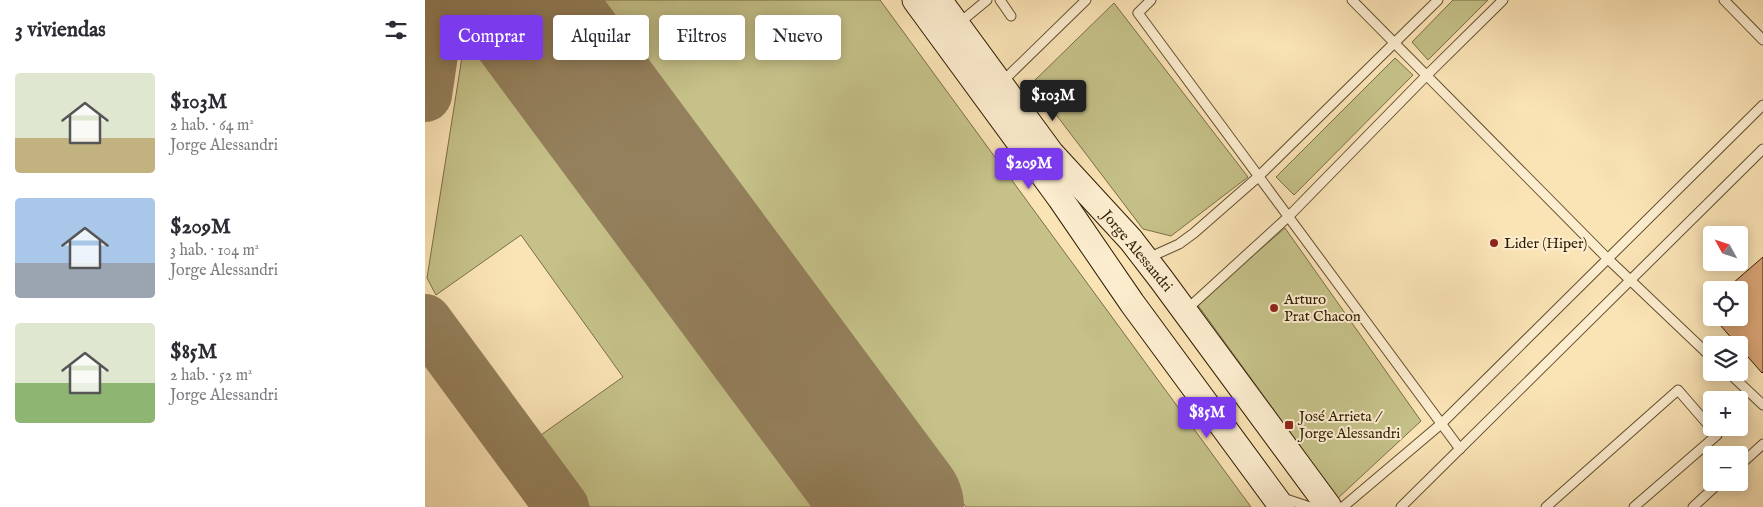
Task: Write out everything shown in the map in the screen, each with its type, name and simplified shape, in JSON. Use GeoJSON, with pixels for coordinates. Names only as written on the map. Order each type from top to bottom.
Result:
{"type":"FeatureCollection","features":[{"type":"Feature","properties":{"kind":"main road","name":"Jorge Alessandri"},"geometry":{"type":"LineString","coordinates":[[915,0],[1060,198],[1131,304],[1277,501]]}},
{"type":"Feature","properties":{"kind":"main road","name":"Jorge Alessandri"},"geometry":{"type":"LineString","coordinates":[[939,0],[1051,153],[1131,240],[1146,259],[1329,507]]}},
{"type":"Feature","properties":{"kind":"lane"},"geometry":{"type":"LineString","coordinates":[[957,24],[987,0]]}},
{"type":"Feature","properties":{"kind":"lane"},"geometry":{"type":"LineString","coordinates":[[1000,0],[1011,16]]}},
{"type":"Feature","properties":{"kind":"lane"},"geometry":{"type":"LineString","coordinates":[[1001,83],[1086,0]]}},
{"type":"Feature","properties":{"kind":"lane"},"geometry":{"type":"LineString","coordinates":[[1151,0],[1138,13],[1459,449]]}},
{"type":"Feature","properties":{"kind":"lane"},"geometry":{"type":"LineString","coordinates":[[1352,0],[1607,258],[1703,349]]}},
{"type":"Feature","properties":{"kind":"lane"},"geometry":{"type":"LineString","coordinates":[[1146,259],[1179,244],[1194,233],[1258,176],[1438,0]]}},
{"type":"Feature","properties":{"kind":"lane"},"geometry":{"type":"LineString","coordinates":[[1185,311],[1288,217],[1503,0]]}},
{"type":"Feature","properties":{"kind":"lane"},"geometry":{"type":"LineString","coordinates":[[1724,0],[1763,40]]}},
{"type":"Feature","properties":{"kind":"lane"},"geometry":{"type":"LineString","coordinates":[[1343,507],[1441,424],[1763,105]]}},
{"type":"Feature","properties":{"kind":"lane"},"geometry":{"type":"LineString","coordinates":[[1401,507],[1763,149]]}},
{"type":"Feature","properties":{"kind":"lane"},"geometry":{"type":"LineString","coordinates":[[1738,381],[1763,405]]}},
{"type":"Feature","properties":{"kind":"lane"},"geometry":{"type":"LineString","coordinates":[[1546,507],[1678,390],[1717,435],[1634,507]]}},
{"type":"Feature","properties":{"kind":"lane"},"geometry":{"type":"LineString","coordinates":[[1748,458],[1763,444]]}},
{"type":"Feature","properties":{"kind":"lane"},"geometry":{"type":"LineString","coordinates":[[1693,507],[1710,491]]}},
{"type":"Feature","properties":{"kind":"lane"},"geometry":{"type":"LineString","coordinates":[[1277,501],[1310,507]]}},
{"type":"Feature","properties":{"kind":"shaded area"},"geometry":{"type":"Polygon","coordinates":[[[590,0],[880,0],[1251,507],[966,507],[634,60],[649,60],[649,15],[601,15],[590,0]]]}},
{"type":"Feature","properties":{"kind":"shaded area"},"geometry":{"type":"Polygon","coordinates":[[[1453,0],[1488,0],[1428,60],[1412,42],[1453,0]]]}},
{"type":"Feature","properties":{"kind":"shaded area"},"geometry":{"type":"Polygon","coordinates":[[[1114,3],[1248,177],[1171,236],[1143,229],[1032,83],[1114,3]]]}},
{"type":"Feature","properties":{"kind":"shaded area"},"geometry":{"type":"Polygon","coordinates":[[[483,9],[487,15],[472,15],[476,10],[483,9]]]}},
{"type":"Feature","properties":{"kind":"shaded area"},"geometry":{"type":"Polygon","coordinates":[[[1395,58],[1413,75],[1294,195],[1276,177],[1395,58]]]}},
{"type":"Feature","properties":{"kind":"shaded area"},"geometry":{"type":"Polygon","coordinates":[[[462,60],[521,60],[852,507],[590,507],[538,437],[623,377],[521,235],[436,295],[427,278],[462,60]]]}},
{"type":"Feature","properties":{"kind":"shaded area"},"geometry":{"type":"Polygon","coordinates":[[[1285,228],[1421,421],[1338,498],[1197,304],[1285,228]]]}},
{"type":"Feature","properties":{"kind":"building"},"geometry":{"type":"Polygon","coordinates":[[[1763,257],[1762,373],[1748,357],[1748,336],[1730,336],[1721,326],[1748,326],[1748,281],[1735,281],[1763,257]]]}},
{"type":"Feature","properties":{"kind":"taxiway"},"geometry":{"type":"LineString","coordinates":[[425,95],[439,0]]}},
{"type":"Feature","properties":{"kind":"taxiway"},"geometry":{"type":"LineString","coordinates":[[425,321],[562,507]]}},
{"type":"Feature","properties":{"kind":"runway"},"geometry":{"type":"LineString","coordinates":[[520,0],[896,507]]}},
{"type":"Feature","properties":{"kind":"place","name":"Lider (Hiper)"},"geometry":{"type":"Point","coordinates":[1494,243]}},
{"type":"Feature","properties":{"kind":"place","name":"Arturo Prat Chacon"},"geometry":{"type":"Point","coordinates":[1274,308]}},
{"type":"Feature","properties":{"kind":"place","name":"José Arrieta / Jorge Alessandri"},"geometry":{"type":"Point","coordinates":[1289,425]}}]}
